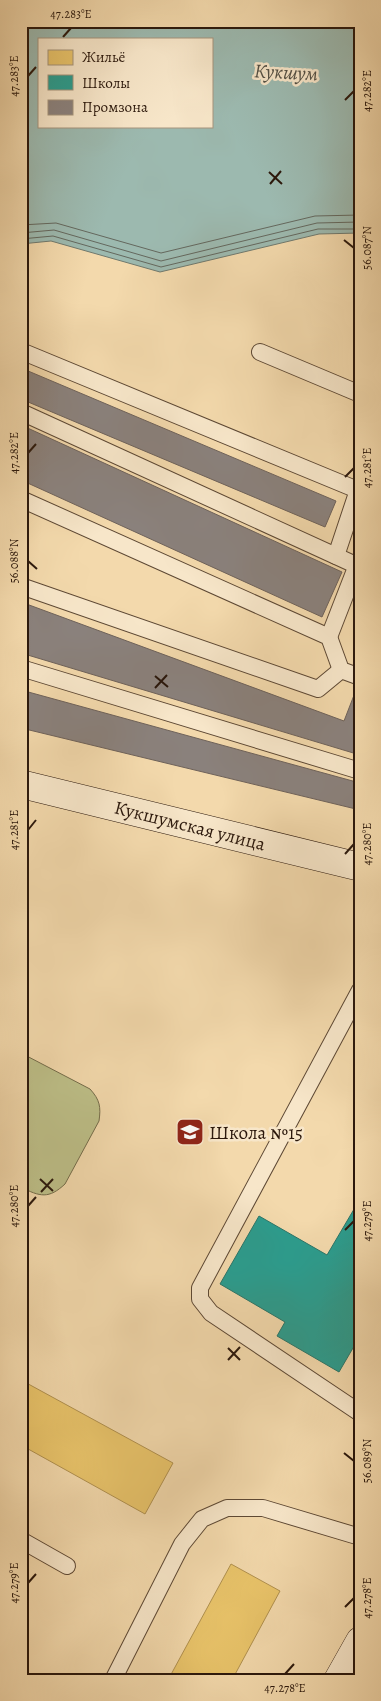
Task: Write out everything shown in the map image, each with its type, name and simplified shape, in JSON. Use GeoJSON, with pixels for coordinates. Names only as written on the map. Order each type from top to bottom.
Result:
{"type":"FeatureCollection","features":[{"type":"Feature","properties":{"kind":"street","name":"Кукшумская улица"},"geometry":{"type":"LineString","coordinates":[[21,784],[360,867]]}},
{"type":"Feature","properties":{"kind":"street"},"geometry":{"type":"LineString","coordinates":[[338,1680],[360,1641]]}},
{"type":"Feature","properties":{"kind":"lane"},"geometry":{"type":"LineString","coordinates":[[21,351],[359,488],[336,556]]}},
{"type":"Feature","properties":{"kind":"lane"},"geometry":{"type":"LineString","coordinates":[[260,352],[360,394]]}},
{"type":"Feature","properties":{"kind":"lane"},"geometry":{"type":"LineString","coordinates":[[21,412],[358,566],[329,637],[341,670],[360,678]]}},
{"type":"Feature","properties":{"kind":"lane"},"geometry":{"type":"LineString","coordinates":[[21,499],[329,637]]}},
{"type":"Feature","properties":{"kind":"lane"},"geometry":{"type":"LineString","coordinates":[[21,586],[318,689],[341,670]]}},
{"type":"Feature","properties":{"kind":"lane"},"geometry":{"type":"LineString","coordinates":[[21,668],[360,771]]}},
{"type":"Feature","properties":{"kind":"lane"},"geometry":{"type":"LineString","coordinates":[[358,997],[200,1288],[200,1300],[211,1313],[360,1413]]}},
{"type":"Feature","properties":{"kind":"lane"},"geometry":{"type":"LineString","coordinates":[[113,1680],[182,1544],[202,1519],[226,1508],[263,1508],[360,1537]]}},
{"type":"Feature","properties":{"kind":"lane"},"geometry":{"type":"LineString","coordinates":[[21,1540],[66,1566]]}},
{"type":"Feature","properties":{"kind":"green space"},"geometry":{"type":"Polygon","coordinates":[[[21,1053],[90,1089],[99,1104],[99,1121],[65,1184],[54,1192],[44,1195],[21,1187],[21,1053]]]}},
{"type":"Feature","properties":{"kind":"water","name":"Кукшум"},"geometry":{"type":"Polygon","coordinates":[[[21,21],[360,21],[360,233],[319,234],[160,272],[51,241],[21,244],[21,21]]]}},
{"type":"Feature","properties":{"kind":"building: Жильё"},"geometry":{"type":"Polygon","coordinates":[[[21,1380],[173,1463],[145,1514],[21,1445],[21,1380]]]}},
{"type":"Feature","properties":{"kind":"building: Жильё"},"geometry":{"type":"Polygon","coordinates":[[[231,1564],[280,1591],[232,1680],[168,1680],[231,1564]]]}},
{"type":"Feature","properties":{"kind":"building: Школы"},"geometry":{"type":"Polygon","coordinates":[[[360,1199],[360,1336],[339,1372],[277,1336],[285,1322],[220,1284],[259,1216],[327,1255],[360,1199]]]}},
{"type":"Feature","properties":{"kind":"building: Промзона"},"geometry":{"type":"Polygon","coordinates":[[[21,368],[336,501],[325,527],[21,399],[21,368]]]}},
{"type":"Feature","properties":{"kind":"building: Промзона"},"geometry":{"type":"Polygon","coordinates":[[[21,425],[342,572],[322,617],[21,480],[21,425]]]}},
{"type":"Feature","properties":{"kind":"building: Промзона"},"geometry":{"type":"Polygon","coordinates":[[[21,602],[344,721],[356,690],[360,692],[360,755],[21,653],[21,602]]]}},
{"type":"Feature","properties":{"kind":"building: Промзона"},"geometry":{"type":"Polygon","coordinates":[[[21,690],[360,783],[360,810],[21,728],[21,690]]]}},
{"type":"Feature","properties":{"kind":"place","name":"Школа №15"},"geometry":{"type":"Point","coordinates":[190,1132]}}]}
